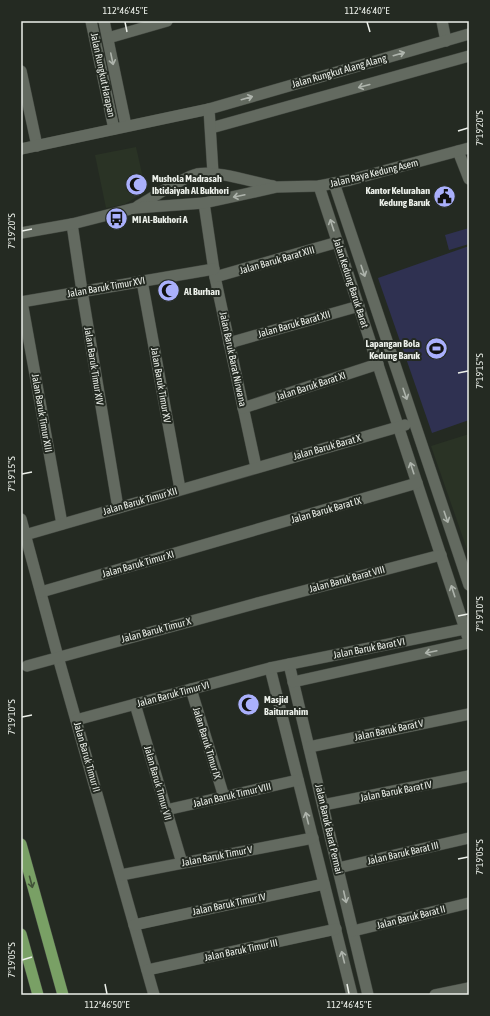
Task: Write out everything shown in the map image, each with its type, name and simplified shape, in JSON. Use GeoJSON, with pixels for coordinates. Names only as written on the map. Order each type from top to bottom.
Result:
{"type":"FeatureCollection","features":[{"type":"Feature","properties":{"kind":"main road"},"geometry":{"type":"LineString","coordinates":[[21,844],[63,995]]}},
{"type":"Feature","properties":{"kind":"main road"},"geometry":{"type":"LineString","coordinates":[[21,934],[24,953],[38,995]]}},
{"type":"Feature","properties":{"kind":"street","name":"Jalan Rungkut Harapan"},"geometry":{"type":"LineString","coordinates":[[91,21],[114,129]]}},
{"type":"Feature","properties":{"kind":"street","name":"Jalan Rungkut Harapan"},"geometry":{"type":"LineString","coordinates":[[104,21],[126,126]]}},
{"type":"Feature","properties":{"kind":"street"},"geometry":{"type":"LineString","coordinates":[[108,38],[167,21]]}},
{"type":"Feature","properties":{"kind":"street"},"geometry":{"type":"LineString","coordinates":[[442,21],[446,41]]}},
{"type":"Feature","properties":{"kind":"street","name":"Jalan Rungkut Alang Alang"},"geometry":{"type":"LineString","coordinates":[[209,108],[469,34]]}},
{"type":"Feature","properties":{"kind":"street","name":"Jalan Rungkut Alang Alang"},"geometry":{"type":"LineString","coordinates":[[211,128],[469,56]]}},
{"type":"Feature","properties":{"kind":"street"},"geometry":{"type":"LineString","coordinates":[[21,71],[37,146]]}},
{"type":"Feature","properties":{"kind":"street","name":"Jalan Rungkut Harapan"},"geometry":{"type":"LineString","coordinates":[[21,149],[209,108]]}},
{"type":"Feature","properties":{"kind":"street"},"geometry":{"type":"LineString","coordinates":[[209,108],[213,173]]}},
{"type":"Feature","properties":{"kind":"street"},"geometry":{"type":"LineString","coordinates":[[464,149],[469,179]]}},
{"type":"Feature","properties":{"kind":"street","name":"Jalan Raya Kedung Asem"},"geometry":{"type":"LineString","coordinates":[[21,233],[72,224],[135,208],[204,203],[277,187],[319,186],[350,180],[464,149]]}},
{"type":"Feature","properties":{"kind":"street","name":"Jalan Raya Kedung Asem"},"geometry":{"type":"LineString","coordinates":[[135,208],[187,178],[199,174],[213,173],[277,187]]}},
{"type":"Feature","properties":{"kind":"street","name":"Jalan Kedung Baruk Barat"},"geometry":{"type":"LineString","coordinates":[[334,183],[469,585]]}},
{"type":"Feature","properties":{"kind":"street","name":"Jalan Kedung Baruk Barat"},"geometry":{"type":"LineString","coordinates":[[319,186],[441,555],[467,628],[469,642]]}},
{"type":"Feature","properties":{"kind":"street","name":"Jalan Baruk Barat Nirwana"},"geometry":{"type":"LineString","coordinates":[[204,203],[214,273],[256,468]]}},
{"type":"Feature","properties":{"kind":"street","name":"Jalan Baruk Timur XIV"},"geometry":{"type":"LineString","coordinates":[[72,224],[118,508]]}},
{"type":"Feature","properties":{"kind":"street","name":"Jalan Baruk Barat XIII"},"geometry":{"type":"LineString","coordinates":[[214,273],[338,242]]}},
{"type":"Feature","properties":{"kind":"street","name":"Jalan Baruk Timur XVI"},"geometry":{"type":"LineString","coordinates":[[22,302],[142,281],[214,273]]}},
{"type":"Feature","properties":{"kind":"street","name":"Jalan Baruk Timur XV"},"geometry":{"type":"LineString","coordinates":[[142,281],[180,490]]}},
{"type":"Feature","properties":{"kind":"street","name":"Jalan Baruk Timur XIII"},"geometry":{"type":"LineString","coordinates":[[22,302],[62,524]]}},
{"type":"Feature","properties":{"kind":"street","name":"Jalan Baruk Barat XII"},"geometry":{"type":"LineString","coordinates":[[229,343],[359,306]]}},
{"type":"Feature","properties":{"kind":"street","name":"Jalan Baruk Barat XI"},"geometry":{"type":"LineString","coordinates":[[243,408],[378,364]]}},
{"type":"Feature","properties":{"kind":"street"},"geometry":{"type":"LineString","coordinates":[[398,426],[414,422]]}},
{"type":"Feature","properties":{"kind":"street","name":"Jalan Baruk Barat X"},"geometry":{"type":"LineString","coordinates":[[256,468],[398,426]]}},
{"type":"Feature","properties":{"kind":"street","name":"Jalan Baruk Timur XII"},"geometry":{"type":"LineString","coordinates":[[25,535],[256,468]]}},
{"type":"Feature","properties":{"kind":"street","name":"Jalan Baruk Barat IX"},"geometry":{"type":"LineString","coordinates":[[236,536],[417,483]]}},
{"type":"Feature","properties":{"kind":"street","name":"Jalan Baruk Timur II"},"geometry":{"type":"LineString","coordinates":[[21,519],[58,657],[154,995]]}},
{"type":"Feature","properties":{"kind":"street","name":"Jalan Baruk Timur XI"},"geometry":{"type":"LineString","coordinates":[[41,592],[236,536]]}},
{"type":"Feature","properties":{"kind":"street","name":"Jalan Baruk Barat VIII"},"geometry":{"type":"LineString","coordinates":[[254,604],[441,555]]}},
{"type":"Feature","properties":{"kind":"street","name":"Jalan Baruk Timur X"},"geometry":{"type":"LineString","coordinates":[[58,657],[254,604]]}},
{"type":"Feature","properties":{"kind":"street","name":"Jalan Baruk Barat VI"},"geometry":{"type":"LineString","coordinates":[[270,668],[467,628]]}},
{"type":"Feature","properties":{"kind":"street","name":"Jalan Baruk Barat VI"},"geometry":{"type":"LineString","coordinates":[[293,682],[469,642]]}},
{"type":"Feature","properties":{"kind":"street"},"geometry":{"type":"LineString","coordinates":[[27,666],[58,657]]}},
{"type":"Feature","properties":{"kind":"street","name":"Jalan Baruk Barat Permai"},"geometry":{"type":"LineString","coordinates":[[289,664],[368,995]]}},
{"type":"Feature","properties":{"kind":"street","name":"Jalan Baruk Barat Permai"},"geometry":{"type":"LineString","coordinates":[[270,668],[352,995]]}},
{"type":"Feature","properties":{"kind":"street","name":"Jalan Baruk Timur VI"},"geometry":{"type":"LineString","coordinates":[[76,720],[270,668]]}},
{"type":"Feature","properties":{"kind":"street","name":"Jalan Baruk Timur IX"},"geometry":{"type":"LineString","coordinates":[[191,689],[224,797]]}},
{"type":"Feature","properties":{"kind":"street","name":"Jalan Baruk Timur VII"},"geometry":{"type":"LineString","coordinates":[[135,704],[182,863]]}},
{"type":"Feature","properties":{"kind":"street","name":"Jalan Baruk Barat V"},"geometry":{"type":"LineString","coordinates":[[309,746],[469,714]]}},
{"type":"Feature","properties":{"kind":"street","name":"Jalan Baruk Barat IV"},"geometry":{"type":"LineString","coordinates":[[323,805],[469,776]]}},
{"type":"Feature","properties":{"kind":"street","name":"Jalan Baruk Timur VIII"},"geometry":{"type":"LineString","coordinates":[[166,810],[298,780]]}},
{"type":"Feature","properties":{"kind":"street","name":"Jalan Baruk Timur V"},"geometry":{"type":"LineString","coordinates":[[121,875],[313,838]]}},
{"type":"Feature","properties":{"kind":"street","name":"Jalan Baruk Barat III"},"geometry":{"type":"LineString","coordinates":[[338,868],[469,838]]}},
{"type":"Feature","properties":{"kind":"street","name":"Jalan Baruk Timur IV"},"geometry":{"type":"LineString","coordinates":[[134,925],[324,884]]}},
{"type":"Feature","properties":{"kind":"street","name":"Jalan Baruk Barat II"},"geometry":{"type":"LineString","coordinates":[[353,931],[469,903]]}},
{"type":"Feature","properties":{"kind":"street","name":"Jalan Baruk Timur III"},"geometry":{"type":"LineString","coordinates":[[147,970],[336,929]]}},
{"type":"Feature","properties":{"kind":"street"},"geometry":{"type":"LineString","coordinates":[[435,995],[469,988]]}},
{"type":"Feature","properties":{"kind":"shaded area"},"geometry":{"type":"Polygon","coordinates":[[[136,147],[146,191],[125,204],[106,208],[95,155],[136,147]]]}},
{"type":"Feature","properties":{"kind":"shaded area"},"geometry":{"type":"Polygon","coordinates":[[[469,228],[469,244],[449,250],[445,235],[469,228]]]}},
{"type":"Feature","properties":{"kind":"shaded area","name":"Lapangan Bola Kedung Baruk"},"geometry":{"type":"Polygon","coordinates":[[[469,246],[469,420],[432,433],[378,278],[469,246]]]}},
{"type":"Feature","properties":{"kind":"shaded area"},"geometry":{"type":"Polygon","coordinates":[[[469,434],[469,555],[431,446],[469,434]]]}},
{"type":"Feature","properties":{"kind":"place","name":"Mushola Madrasah Ibtidaiyah Al Bukhori"},"geometry":{"type":"Point","coordinates":[137,184]}},
{"type":"Feature","properties":{"kind":"place","name":"Kantor Kelurahan Kedung Baruk"},"geometry":{"type":"Point","coordinates":[445,196]}},
{"type":"Feature","properties":{"kind":"place","name":"MI Al-Bukhori A"},"geometry":{"type":"Point","coordinates":[117,219]}},
{"type":"Feature","properties":{"kind":"place","name":"Al Burhan"},"geometry":{"type":"Point","coordinates":[168,291]}},
{"type":"Feature","properties":{"kind":"place","name":"Lapangan Bola Kedung Baruk"},"geometry":{"type":"Point","coordinates":[436,349]}},
{"type":"Feature","properties":{"kind":"place","name":"Masjid Baiturrahim"},"geometry":{"type":"Point","coordinates":[248,705]}}]}
